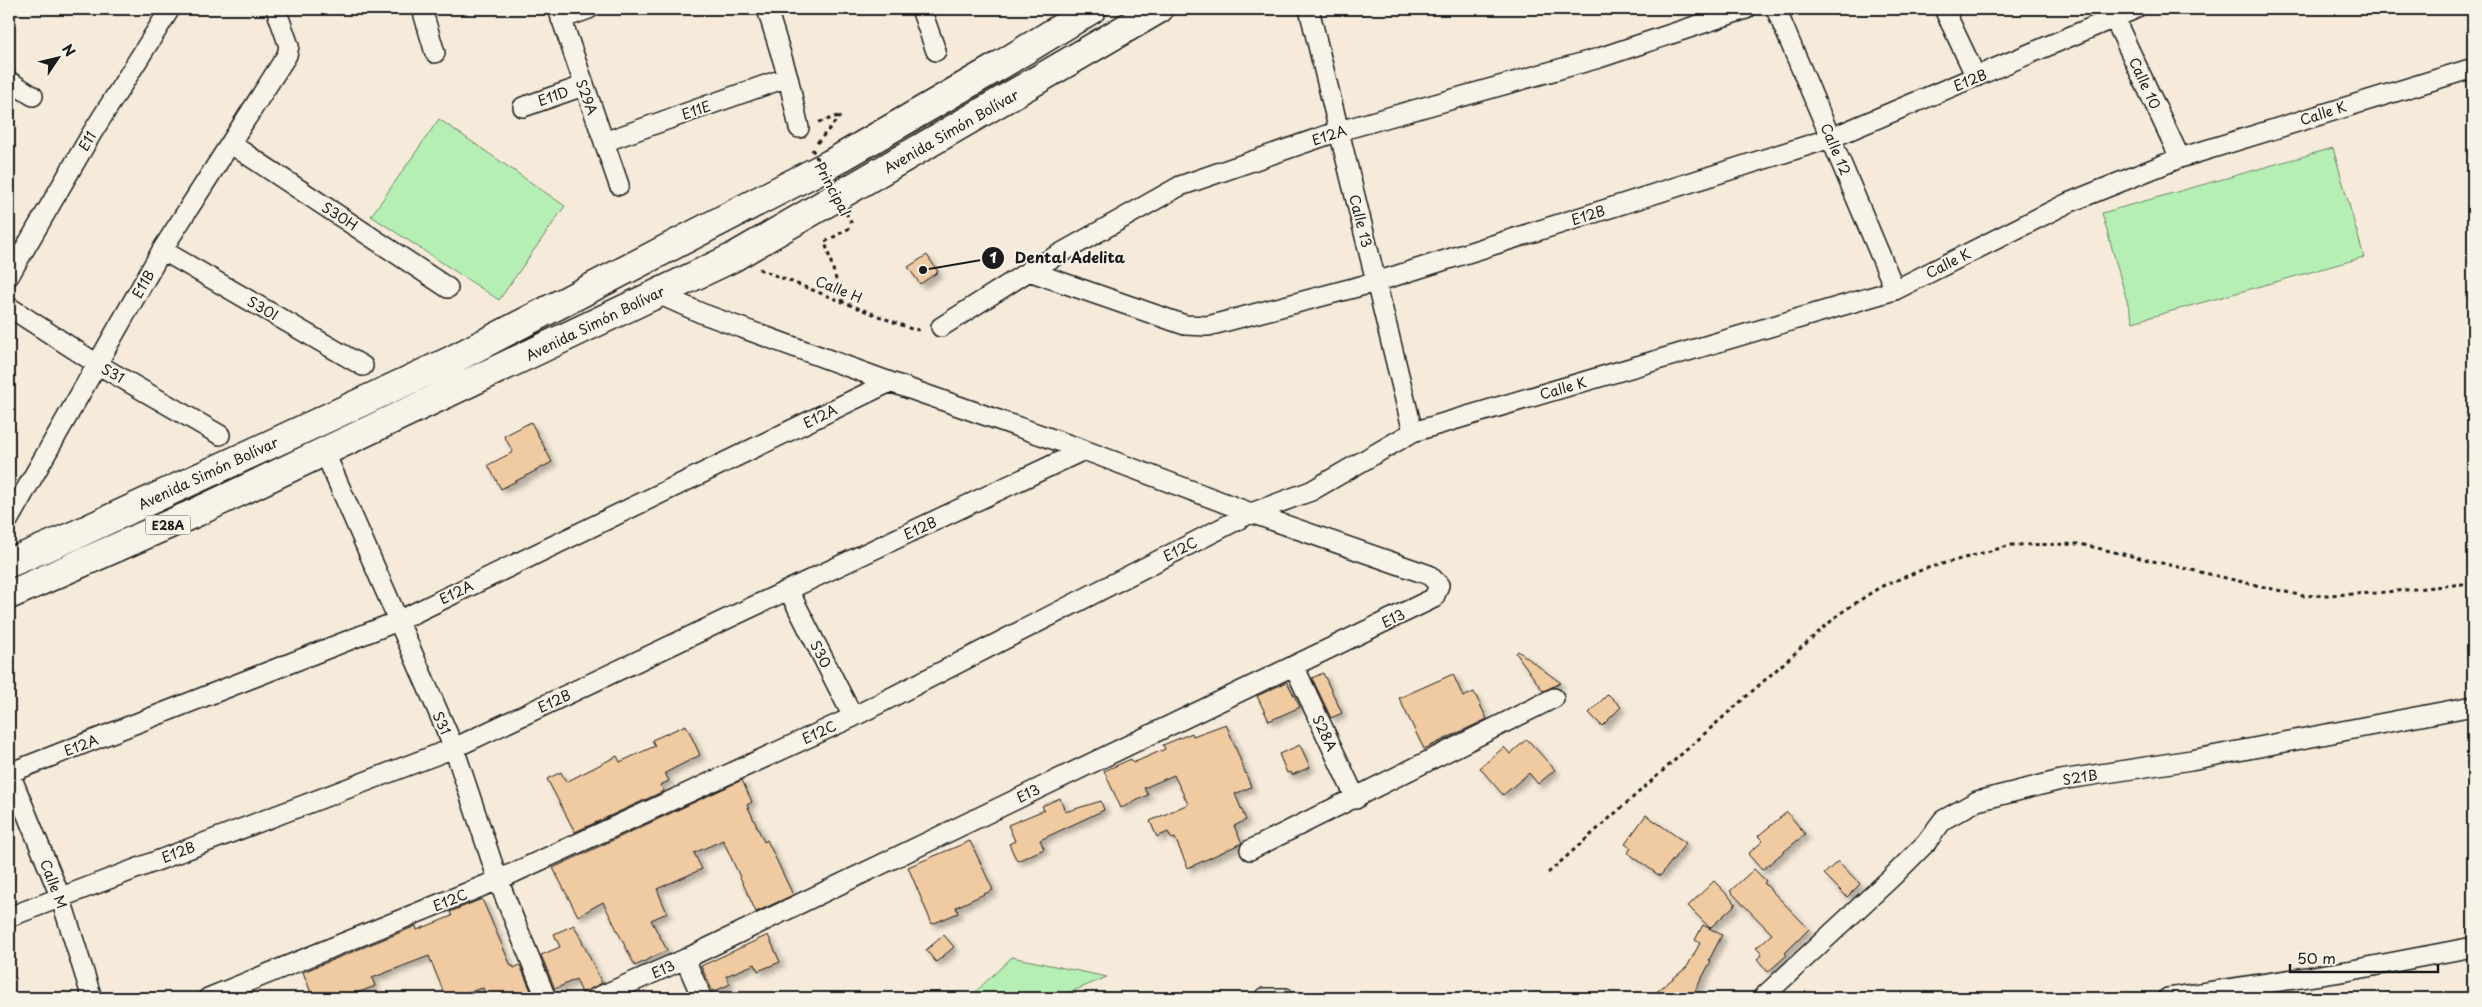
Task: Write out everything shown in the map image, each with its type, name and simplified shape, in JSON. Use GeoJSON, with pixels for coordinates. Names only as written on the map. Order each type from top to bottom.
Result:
{"type":"FeatureCollection","features":[{"type":"Feature","properties":{"kind":"highway","name":"Avenida Simón Bolívar"},"geometry":{"type":"LineString","coordinates":[[9,563],[254,452],[493,339],[830,164],[999,66],[1092,9]]}},
{"type":"Feature","properties":{"kind":"highway","name":"Avenida Simón Bolívar"},"geometry":{"type":"LineString","coordinates":[[9,595],[325,453],[732,258],[1159,9]]}},
{"type":"Feature","properties":{"kind":"street","name":"E11"},"geometry":{"type":"LineString","coordinates":[[9,276],[92,133],[170,9]]}},
{"type":"Feature","properties":{"kind":"street","name":"E11B"},"geometry":{"type":"LineString","coordinates":[[9,519],[162,250],[287,55],[288,46],[276,9]]}},
{"type":"Feature","properties":{"kind":"street"},"geometry":{"type":"LineString","coordinates":[[422,9],[436,53]]}},
{"type":"Feature","properties":{"kind":"street"},"geometry":{"type":"LineString","coordinates":[[559,14],[589,9]]}},
{"type":"Feature","properties":{"kind":"street"},"geometry":{"type":"LineString","coordinates":[[767,9],[788,77],[799,128]]}},
{"type":"Feature","properties":{"kind":"street"},"geometry":{"type":"LineString","coordinates":[[921,9],[936,51]]}},
{"type":"Feature","properties":{"kind":"street","name":"Calle 13"},"geometry":{"type":"LineString","coordinates":[[1309,9],[1413,432]]}},
{"type":"Feature","properties":{"kind":"street","name":"E12A"},"geometry":{"type":"LineString","coordinates":[[941,327],[1029,271],[1180,186],[1339,131],[1599,58],[1746,9]]}},
{"type":"Feature","properties":{"kind":"street","name":"Calle 12"},"geometry":{"type":"LineString","coordinates":[[1776,9],[1895,290]]}},
{"type":"Feature","properties":{"kind":"street"},"geometry":{"type":"LineString","coordinates":[[1944,9],[1976,77]]}},
{"type":"Feature","properties":{"kind":"street","name":"E12B"},"geometry":{"type":"LineString","coordinates":[[1029,271],[1184,325],[1208,326],[1376,282],[1831,138],[1976,77],[2112,13],[2135,9]]}},
{"type":"Feature","properties":{"kind":"street","name":"Calle 10"},"geometry":{"type":"LineString","coordinates":[[2112,13],[2180,158]]}},
{"type":"Feature","properties":{"kind":"street","name":"S29A"},"geometry":{"type":"LineString","coordinates":[[559,14],[619,185]]}},
{"type":"Feature","properties":{"kind":"street","name":"Calle K"},"geometry":{"type":"LineString","coordinates":[[1413,432],[1895,290],[2068,203],[2180,158],[2473,68]]}},
{"type":"Feature","properties":{"kind":"street","name":"E11E"},"geometry":{"type":"LineString","coordinates":[[604,142],[788,77]]}},
{"type":"Feature","properties":{"kind":"street"},"geometry":{"type":"LineString","coordinates":[[9,81],[33,96]]}},
{"type":"Feature","properties":{"kind":"street","name":"E11D"},"geometry":{"type":"LineString","coordinates":[[523,107],[583,86]]}},
{"type":"Feature","properties":{"kind":"street","name":"S30H"},"geometry":{"type":"LineString","coordinates":[[231,144],[448,288]]}},
{"type":"Feature","properties":{"kind":"street","name":"S30I"},"geometry":{"type":"LineString","coordinates":[[162,250],[363,366]]}},
{"type":"Feature","properties":{"kind":"street"},"geometry":{"type":"LineString","coordinates":[[656,294],[701,313],[1084,450],[1251,513]]}},
{"type":"Feature","properties":{"kind":"street","name":"S31"},"geometry":{"type":"LineString","coordinates":[[9,307],[97,364],[220,435]]}},
{"type":"Feature","properties":{"kind":"street","name":"E12A"},"geometry":{"type":"LineString","coordinates":[[9,772],[398,621],[890,382]]}},
{"type":"Feature","properties":{"kind":"street","name":"E12C"},"geometry":{"type":"LineString","coordinates":[[208,998],[498,880],[852,717],[1251,513],[1311,491],[1413,432]]}},
{"type":"Feature","properties":{"kind":"street","name":"E12B"},"geometry":{"type":"LineString","coordinates":[[9,917],[60,896],[454,748],[790,591],[1084,450]]}},
{"type":"Feature","properties":{"kind":"street","name":"S31"},"geometry":{"type":"LineString","coordinates":[[325,453],[454,748],[498,880],[546,998]]}},
{"type":"Feature","properties":{"kind":"street","name":"E13"},"geometry":{"type":"LineString","coordinates":[[596,998],[685,959],[1434,598],[1439,585],[1429,575],[1251,513]]}},
{"type":"Feature","properties":{"kind":"street","name":"S30"},"geometry":{"type":"LineString","coordinates":[[790,591],[852,717]]}},
{"type":"Feature","properties":{"kind":"street","name":"S28A"},"geometry":{"type":"LineString","coordinates":[[1294,666],[1356,799]]}},
{"type":"Feature","properties":{"kind":"street"},"geometry":{"type":"LineString","coordinates":[[1250,850],[1356,799],[1554,698]]}},
{"type":"Feature","properties":{"kind":"street","name":"S21B"},"geometry":{"type":"LineString","coordinates":[[1762,998],[1892,877],[1926,843],[1943,820],[1977,800],[2061,780],[2191,760],[2473,706]]}},
{"type":"Feature","properties":{"kind":"street","name":"Calle M"},"geometry":{"type":"LineString","coordinates":[[9,772],[60,896],[92,998]]}},
{"type":"Feature","properties":{"kind":"street"},"geometry":{"type":"LineString","coordinates":[[2168,998],[2347,971],[2473,947]]}},
{"type":"Feature","properties":{"kind":"street"},"geometry":{"type":"LineString","coordinates":[[685,959],[702,998]]}},
{"type":"Feature","properties":{"kind":"street"},"geometry":{"type":"LineString","coordinates":[[1264,998],[1285,998]]}},
{"type":"Feature","properties":{"kind":"path","name":"Principal"},"geometry":{"type":"LineString","coordinates":[[799,128],[841,115],[812,149],[853,226],[825,242],[843,303]]}},
{"type":"Feature","properties":{"kind":"path","name":"Calle H"},"geometry":{"type":"LineString","coordinates":[[732,258],[914,330],[941,327]]}},
{"type":"Feature","properties":{"kind":"path"},"geometry":{"type":"LineString","coordinates":[[1548,873],[1839,614],[1880,587],[1924,569],[2012,545],[2080,544],[2302,596],[2376,594],[2473,583]]}},
{"type":"Feature","properties":{"kind":"green space"},"geometry":{"type":"Polygon","coordinates":[[[439,119],[565,206],[499,300],[371,216],[439,119]]]}},
{"type":"Feature","properties":{"kind":"green space"},"geometry":{"type":"Polygon","coordinates":[[[2333,148],[2364,257],[2133,322],[2102,213],[2333,148]]]}},
{"type":"Feature","properties":{"kind":"green space"},"geometry":{"type":"Polygon","coordinates":[[[1012,957],[1107,977],[1056,998],[969,998],[1012,957]]]}},
{"type":"Feature","properties":{"kind":"building"},"geometry":{"type":"Polygon","coordinates":[[[927,255],[938,272],[920,284],[908,267],[927,255]]]}},
{"type":"Feature","properties":{"kind":"building"},"geometry":{"type":"Polygon","coordinates":[[[531,422],[552,462],[501,489],[488,465],[513,452],[504,436],[531,422]]]}},
{"type":"Feature","properties":{"kind":"building"},"geometry":{"type":"Polygon","coordinates":[[[1518,651],[1561,683],[1543,691],[1516,653],[1518,651]]]}},
{"type":"Feature","properties":{"kind":"building"},"geometry":{"type":"Polygon","coordinates":[[[1323,673],[1342,713],[1331,718],[1312,678],[1323,673]]]}},
{"type":"Feature","properties":{"kind":"building"},"geometry":{"type":"Polygon","coordinates":[[[1453,674],[1463,697],[1474,692],[1487,719],[1424,749],[1399,698],[1453,674]]]}},
{"type":"Feature","properties":{"kind":"building"},"geometry":{"type":"Polygon","coordinates":[[[1287,682],[1300,707],[1269,721],[1257,696],[1287,682]]]}},
{"type":"Feature","properties":{"kind":"building"},"geometry":{"type":"Polygon","coordinates":[[[1608,694],[1621,707],[1602,726],[1589,713],[1608,694]]]}},
{"type":"Feature","properties":{"kind":"building"},"geometry":{"type":"Polygon","coordinates":[[[1226,724],[1251,787],[1235,794],[1246,820],[1234,826],[1242,843],[1188,868],[1175,838],[1172,839],[1168,832],[1157,837],[1150,821],[1188,804],[1174,775],[1144,788],[1148,795],[1121,808],[1104,771],[1131,759],[1133,763],[1165,749],[1163,745],[1192,733],[1193,736],[1226,724]]]}},
{"type":"Feature","properties":{"kind":"building"},"geometry":{"type":"Polygon","coordinates":[[[686,725],[700,755],[665,773],[669,781],[660,785],[664,791],[575,832],[547,779],[561,772],[566,782],[617,756],[620,762],[655,746],[652,740],[686,725]]]}},
{"type":"Feature","properties":{"kind":"building"},"geometry":{"type":"Polygon","coordinates":[[[1527,739],[1555,770],[1538,784],[1529,773],[1503,795],[1480,768],[1504,747],[1510,754],[1527,739]]]}},
{"type":"Feature","properties":{"kind":"building"},"geometry":{"type":"Polygon","coordinates":[[[1300,745],[1310,767],[1292,775],[1291,772],[1287,773],[1279,754],[1300,745]]]}},
{"type":"Feature","properties":{"kind":"building"},"geometry":{"type":"Polygon","coordinates":[[[742,780],[752,802],[747,805],[764,842],[767,840],[793,895],[756,912],[723,840],[694,853],[702,869],[657,889],[667,913],[651,920],[667,950],[635,966],[603,902],[578,916],[553,868],[742,780]]]}},
{"type":"Feature","properties":{"kind":"building"},"geometry":{"type":"Polygon","coordinates":[[[1060,798],[1065,812],[1101,801],[1104,810],[1040,840],[1044,849],[1017,861],[1009,844],[1015,841],[1008,825],[1044,810],[1042,806],[1060,798]]]}},
{"type":"Feature","properties":{"kind":"building"},"geometry":{"type":"Polygon","coordinates":[[[1787,812],[1805,834],[1762,870],[1748,854],[1763,841],[1758,836],[1787,812]]]}},
{"type":"Feature","properties":{"kind":"building"},"geometry":{"type":"Polygon","coordinates":[[[1646,815],[1686,843],[1660,876],[1628,853],[1631,848],[1625,844],[1646,815]]]}},
{"type":"Feature","properties":{"kind":"building"},"geometry":{"type":"Polygon","coordinates":[[[970,841],[993,890],[956,907],[958,913],[932,924],[908,867],[970,841]]]}},
{"type":"Feature","properties":{"kind":"building"},"geometry":{"type":"Polygon","coordinates":[[[1838,861],[1860,884],[1847,897],[1824,874],[1838,861]]]}},
{"type":"Feature","properties":{"kind":"building"},"geometry":{"type":"Polygon","coordinates":[[[1754,869],[1766,881],[1764,883],[1809,929],[1785,953],[1787,955],[1768,972],[1757,959],[1762,954],[1756,948],[1772,934],[1730,891],[1754,869]]]}},
{"type":"Feature","properties":{"kind":"building"},"geometry":{"type":"Polygon","coordinates":[[[1714,881],[1736,904],[1710,928],[1688,906],[1714,881]]]}},
{"type":"Feature","properties":{"kind":"building"},"geometry":{"type":"Polygon","coordinates":[[[482,899],[511,966],[514,968],[520,965],[534,998],[487,998],[483,988],[446,998],[429,956],[372,978],[375,986],[344,998],[313,998],[303,972],[416,926],[417,930],[452,916],[450,912],[482,899]]]}},
{"type":"Feature","properties":{"kind":"building"},"geometry":{"type":"Polygon","coordinates":[[[574,925],[602,983],[582,993],[576,979],[555,989],[541,955],[560,947],[554,934],[574,925]]]}},
{"type":"Feature","properties":{"kind":"building"},"geometry":{"type":"Polygon","coordinates":[[[1703,925],[1722,935],[1709,960],[1711,961],[1691,998],[1649,998],[1687,967],[1700,943],[1695,940],[1703,925]]]}},
{"type":"Feature","properties":{"kind":"building"},"geometry":{"type":"Polygon","coordinates":[[[768,935],[780,962],[758,971],[755,964],[726,976],[730,984],[713,992],[701,966],[768,935]]]}},
{"type":"Feature","properties":{"kind":"building"},"geometry":{"type":"Polygon","coordinates":[[[944,935],[954,947],[936,962],[926,950],[944,935]]]}},
{"type":"Feature","properties":{"kind":"place","name":"Dental Adelita"},"geometry":{"type":"Point","coordinates":[923,270]}}]}
